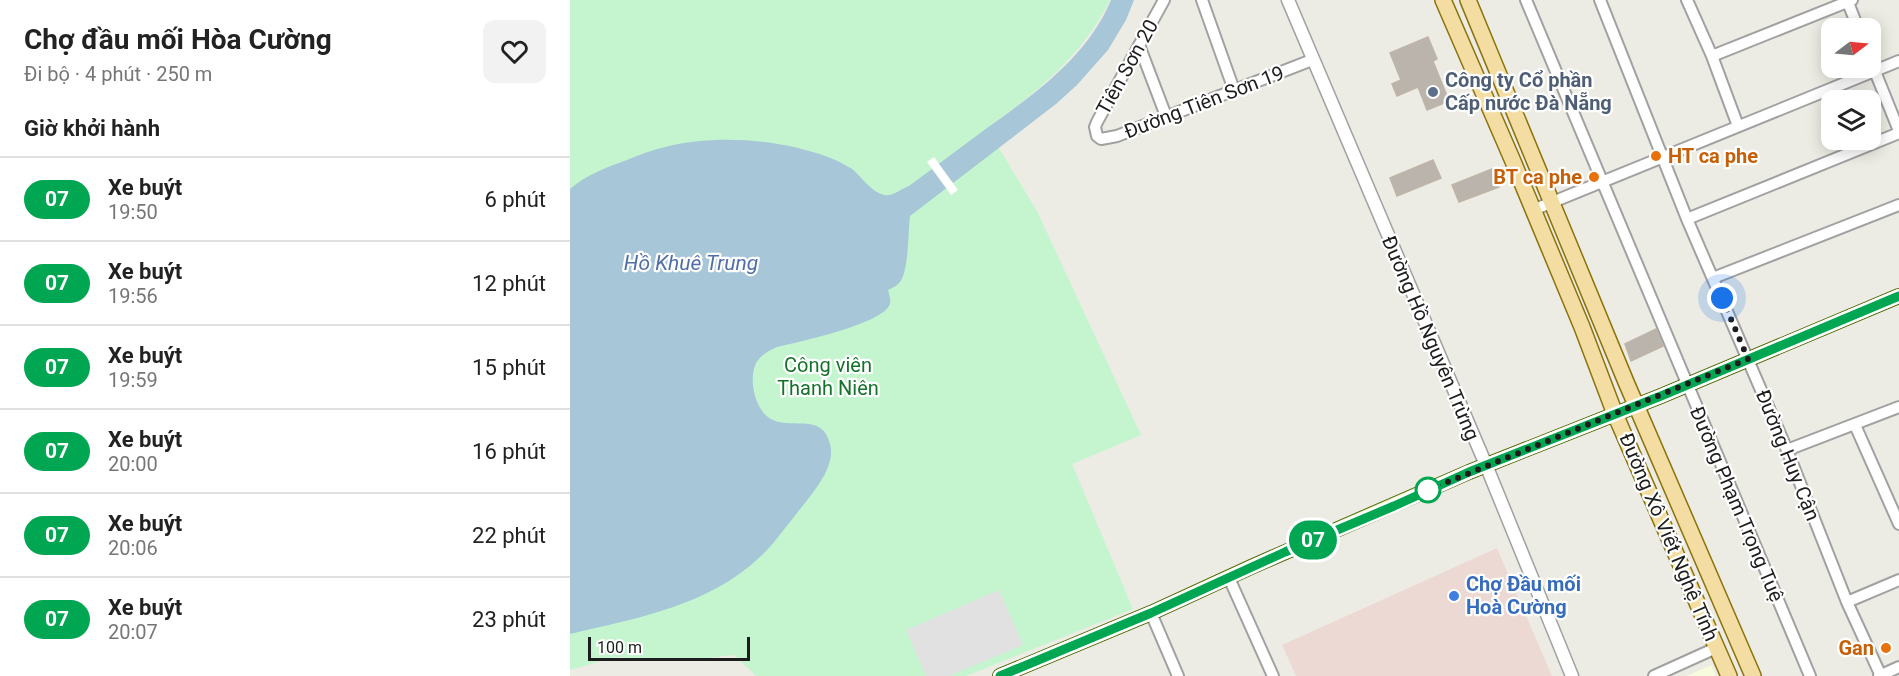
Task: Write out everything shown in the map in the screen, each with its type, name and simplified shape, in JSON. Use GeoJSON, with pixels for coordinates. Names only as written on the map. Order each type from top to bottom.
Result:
{"type":"FeatureCollection","features":[{"type":"Feature","properties":{"kind":"main road","name":"Đường Xô Viết Nghệ Tĩnh"},"geometry":{"type":"LineString","coordinates":[[1443,0],[1582,327],[1615,414],[1729,676]]}},
{"type":"Feature","properties":{"kind":"main road","name":"Đường Xô Viết Nghệ Tĩnh"},"geometry":{"type":"LineString","coordinates":[[1468,0],[1636,406],[1753,676]]}},
{"type":"Feature","properties":{"kind":"main road"},"geometry":{"type":"LineString","coordinates":[[1000,676],[1151,613],[1486,465],[1636,406],[1899,296]]}},
{"type":"Feature","properties":{"kind":"street","name":"Tiên Sơn 20"},"geometry":{"type":"LineString","coordinates":[[1097,136],[1095,127],[1097,122],[1164,0]]}},
{"type":"Feature","properties":{"kind":"street"},"geometry":{"type":"LineString","coordinates":[[1203,0],[1234,90]]}},
{"type":"Feature","properties":{"kind":"street","name":"Đường Hồ Nguyên Trừng"},"geometry":{"type":"LineString","coordinates":[[1288,0],[1486,465],[1572,676]]}},
{"type":"Feature","properties":{"kind":"street","name":"Đường Phạm Trọng Tuệ"},"geometry":{"type":"LineString","coordinates":[[1526,0],[1810,676]]}},
{"type":"Feature","properties":{"kind":"street","name":"Đường Huy Cận"},"geometry":{"type":"LineString","coordinates":[[1600,0],[1687,219],[1787,450],[1847,602],[1880,676]]}},
{"type":"Feature","properties":{"kind":"street"},"geometry":{"type":"LineString","coordinates":[[1688,0],[1738,126]]}},
{"type":"Feature","properties":{"kind":"street"},"geometry":{"type":"LineString","coordinates":[[1712,56],[1849,1],[1855,18]]}},
{"type":"Feature","properties":{"kind":"street"},"geometry":{"type":"LineString","coordinates":[[1139,45],[1166,116]]}},
{"type":"Feature","properties":{"kind":"street","name":"Đường Tiên Sơn 19"},"geometry":{"type":"LineString","coordinates":[[1097,136],[1107,139],[1312,60]]}},
{"type":"Feature","properties":{"kind":"street"},"geometry":{"type":"LineString","coordinates":[[1881,68],[1899,61]]}},
{"type":"Feature","properties":{"kind":"street"},"geometry":{"type":"LineString","coordinates":[[1533,210],[1855,78]]}},
{"type":"Feature","properties":{"kind":"street"},"geometry":{"type":"LineString","coordinates":[[1687,219],[1899,132],[1878,78]]}},
{"type":"Feature","properties":{"kind":"street"},"geometry":{"type":"LineString","coordinates":[[1713,278],[1899,205]]}},
{"type":"Feature","properties":{"kind":"street"},"geometry":{"type":"LineString","coordinates":[[1787,450],[1899,407]]}},
{"type":"Feature","properties":{"kind":"street"},"geometry":{"type":"LineString","coordinates":[[1855,425],[1899,524]]}},
{"type":"Feature","properties":{"kind":"street"},"geometry":{"type":"LineString","coordinates":[[1229,578],[1273,676]]}},
{"type":"Feature","properties":{"kind":"street"},"geometry":{"type":"LineString","coordinates":[[1847,602],[1899,580]]}},
{"type":"Feature","properties":{"kind":"street"},"geometry":{"type":"LineString","coordinates":[[1151,613],[1178,676]]}},
{"type":"Feature","properties":{"kind":"street"},"geometry":{"type":"LineString","coordinates":[[1654,676],[1716,648]]}},
{"type":"Feature","properties":{"kind":"street"},"geometry":{"type":"LineString","coordinates":[[1880,676],[1899,667]]}},
{"type":"Feature","properties":{"kind":"shaded area","name":"Chợ Đầu mối Hoà Cường"},"geometry":{"type":"Polygon","coordinates":[[[1497,548],[1552,676],[1296,676],[1282,645],[1497,548]]]}},
{"type":"Feature","properties":{"kind":"shaded area"},"geometry":{"type":"Polygon","coordinates":[[[999,590],[1023,645],[949,676],[926,676],[906,630],[999,590]]]}},
{"type":"Feature","properties":{"kind":"shaded area"},"geometry":{"type":"Polygon","coordinates":[[[1711,665],[1716,676],[1687,676],[1711,665]]]}},
{"type":"Feature","properties":{"kind":"green space","name":"Công viên Thanh Niên"},"geometry":{"type":"Polygon","coordinates":[[[570,0],[1110,0],[1086,39],[1057,72],[987,128],[1037,211],[1141,435],[1072,464],[1133,609],[966,676],[756,676],[734,655],[681,661],[615,657],[570,670],[570,0]]]}},
{"type":"Feature","properties":{"kind":"water","name":"Hồ Khuê Trung"},"geometry":{"type":"Polygon","coordinates":[[[1111,0],[1134,0],[1126,20],[1108,50],[1077,85],[1056,104],[910,216],[908,250],[903,277],[896,286],[888,290],[890,304],[884,311],[857,325],[777,347],[756,363],[753,386],[758,403],[767,416],[781,422],[814,425],[821,428],[831,448],[829,463],[821,481],[773,544],[741,573],[695,598],[671,608],[570,634],[570,189],[597,172],[650,151],[684,143],[747,140],[789,146],[831,158],[856,172],[879,193],[893,194],[919,179],[1023,102],[1058,72],[1089,39],[1111,0]]]}},
{"type":"Feature","properties":{"kind":"pier"},"geometry":{"type":"Polygon","coordinates":[[[934,157],[958,190],[951,195],[927,162],[934,157]]]}},
{"type":"Feature","properties":{"kind":"building"},"geometry":{"type":"Polygon","coordinates":[[[1428,37],[1437,59],[1433,61],[1449,101],[1427,110],[1418,87],[1397,96],[1392,84],[1401,80],[1390,53],[1428,37]]]}},
{"type":"Feature","properties":{"kind":"building"},"geometry":{"type":"Polygon","coordinates":[[[1433,160],[1441,178],[1397,196],[1390,178],[1433,160]]]}},
{"type":"Feature","properties":{"kind":"building"},"geometry":{"type":"Polygon","coordinates":[[[1492,169],[1499,187],[1459,202],[1452,185],[1492,169]]]}},
{"type":"Feature","properties":{"kind":"building"},"geometry":{"type":"Polygon","coordinates":[[[1656,329],[1663,346],[1631,361],[1625,344],[1656,329]]]}},
{"type":"Feature","properties":{"kind":"bus line","name":"07"},"geometry":{"type":"LineString","coordinates":[[1000,676],[1151,613],[1469,472],[1661,396],[1899,296]]}},
{"type":"Feature","properties":{"kind":"place","name":"Công ty Cổ phần Cấp nước Đà Nẵng"},"geometry":{"type":"Point","coordinates":[1433,92]}},
{"type":"Feature","properties":{"kind":"place","name":"HT ca phe"},"geometry":{"type":"Point","coordinates":[1656,156]}},
{"type":"Feature","properties":{"kind":"place","name":"BT ca phe"},"geometry":{"type":"Point","coordinates":[1594,177]}},
{"type":"Feature","properties":{"kind":"place","name":"Chợ Đầu mối Hoà Cường"},"geometry":{"type":"Point","coordinates":[1454,596]}},
{"type":"Feature","properties":{"kind":"place","name":"Gan"},"geometry":{"type":"Point","coordinates":[1886,648]}},
{"type":"Feature","properties":{"kind":"route"},"geometry":{"type":"LineString","coordinates":[[1428,490],[1748,359],[1722,298]]}}]}
